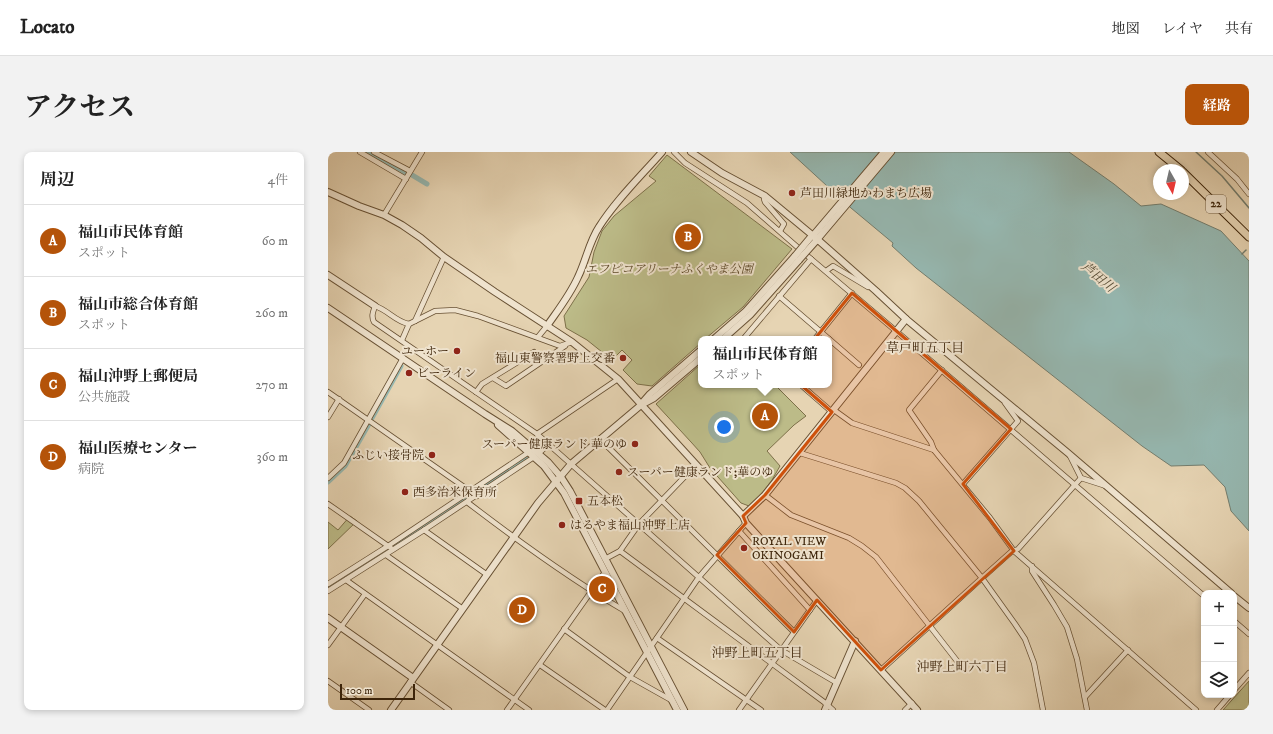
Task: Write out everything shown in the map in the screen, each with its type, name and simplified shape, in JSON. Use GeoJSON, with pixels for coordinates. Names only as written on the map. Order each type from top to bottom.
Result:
{"type":"FeatureCollection","features":[{"type":"Feature","properties":{"kind":"main road","name":"22"},"geometry":{"type":"LineString","coordinates":[[1159,152],[1174,164]]}},
{"type":"Feature","properties":{"kind":"main road","name":"22"},"geometry":{"type":"LineString","coordinates":[[1189,178],[1249,237]]}},
{"type":"Feature","properties":{"kind":"street"},"geometry":{"type":"LineString","coordinates":[[360,152],[406,179]]}},
{"type":"Feature","properties":{"kind":"street"},"geometry":{"type":"LineString","coordinates":[[374,152],[410,171]]}},
{"type":"Feature","properties":{"kind":"street"},"geometry":{"type":"LineString","coordinates":[[384,215],[422,152]]}},
{"type":"Feature","properties":{"kind":"street"},"geometry":{"type":"LineString","coordinates":[[538,337],[570,292],[579,276],[598,228],[607,215],[662,152]]}},
{"type":"Feature","properties":{"kind":"street"},"geometry":{"type":"LineString","coordinates":[[674,152],[685,163],[747,203],[1201,593]]}},
{"type":"Feature","properties":{"kind":"street"},"geometry":{"type":"LineString","coordinates":[[691,152],[722,173],[765,196],[815,237],[906,318],[1068,453],[1227,590]]}},
{"type":"Feature","properties":{"kind":"street"},"geometry":{"type":"LineString","coordinates":[[815,237],[884,152]]}},
{"type":"Feature","properties":{"kind":"street"},"geometry":{"type":"LineString","coordinates":[[726,336],[750,315],[815,237],[891,152]]}},
{"type":"Feature","properties":{"kind":"street"},"geometry":{"type":"LineString","coordinates":[[1208,152],[1249,194]]}},
{"type":"Feature","properties":{"kind":"street"},"geometry":{"type":"LineString","coordinates":[[328,192],[384,215],[402,225],[444,257],[572,342],[618,379],[743,516],[746,523],[917,710]]}},
{"type":"Feature","properties":{"kind":"street"},"geometry":{"type":"LineString","coordinates":[[765,196],[765,202],[784,224],[780,231]]}},
{"type":"Feature","properties":{"kind":"street"},"geometry":{"type":"LineString","coordinates":[[415,321],[444,257]]}},
{"type":"Feature","properties":{"kind":"street"},"geometry":{"type":"LineString","coordinates":[[717,336],[746,311],[797,258]]}},
{"type":"Feature","properties":{"kind":"street"},"geometry":{"type":"LineString","coordinates":[[746,336],[811,259]]}},
{"type":"Feature","properties":{"kind":"street"},"geometry":{"type":"LineString","coordinates":[[826,271],[833,266],[876,291]]}},
{"type":"Feature","properties":{"kind":"street"},"geometry":{"type":"LineString","coordinates":[[328,275],[375,306],[409,324]]}},
{"type":"Feature","properties":{"kind":"street"},"geometry":{"type":"LineString","coordinates":[[818,336],[852,293]]}},
{"type":"Feature","properties":{"kind":"street"},"geometry":{"type":"LineString","coordinates":[[779,296],[826,336]]}},
{"type":"Feature","properties":{"kind":"street"},"geometry":{"type":"LineString","coordinates":[[375,306],[372,317],[374,322],[537,434],[781,650],[837,683]]}},
{"type":"Feature","properties":{"kind":"street"},"geometry":{"type":"LineString","coordinates":[[328,308],[485,414],[512,430],[561,477],[570,491],[684,710]]}},
{"type":"Feature","properties":{"kind":"street"},"geometry":{"type":"LineString","coordinates":[[402,340],[409,324],[435,311],[455,310],[478,316],[560,346],[572,342]]}},
{"type":"Feature","properties":{"kind":"street"},"geometry":{"type":"LineString","coordinates":[[743,516],[765,495],[800,453],[906,318]]}},
{"type":"Feature","properties":{"kind":"street"},"geometry":{"type":"LineString","coordinates":[[493,378],[506,386],[572,342]]}},
{"type":"Feature","properties":{"kind":"street"},"geometry":{"type":"LineString","coordinates":[[832,342],[859,365]]}},
{"type":"Feature","properties":{"kind":"street"},"geometry":{"type":"LineString","coordinates":[[476,392],[482,384],[534,352]]}},
{"type":"Feature","properties":{"kind":"street"},"geometry":{"type":"LineString","coordinates":[[391,710],[513,537],[538,503],[571,464],[641,405],[650,394],[698,353]]}},
{"type":"Feature","properties":{"kind":"street"},"geometry":{"type":"LineString","coordinates":[[328,478],[344,463],[403,358]]}},
{"type":"Feature","properties":{"kind":"street"},"geometry":{"type":"LineString","coordinates":[[641,405],[654,398],[698,361]]}},
{"type":"Feature","properties":{"kind":"street"},"geometry":{"type":"LineString","coordinates":[[942,370],[909,410],[932,442],[934,450],[963,484],[1014,551],[1196,710]]}},
{"type":"Feature","properties":{"kind":"street"},"geometry":{"type":"LineString","coordinates":[[537,434],[618,379]]}},
{"type":"Feature","properties":{"kind":"street"},"geometry":{"type":"LineString","coordinates":[[805,388],[833,411],[852,423],[934,450]]}},
{"type":"Feature","properties":{"kind":"street"},"geometry":{"type":"LineString","coordinates":[[328,392],[474,494]]}},
{"type":"Feature","properties":{"kind":"street"},"geometry":{"type":"LineString","coordinates":[[963,484],[1018,421],[1000,397]]}},
{"type":"Feature","properties":{"kind":"street"},"geometry":{"type":"LineString","coordinates":[[328,417],[339,400]]}},
{"type":"Feature","properties":{"kind":"street"},"geometry":{"type":"LineString","coordinates":[[485,414],[529,452],[537,455],[564,493],[677,710]]}},
{"type":"Feature","properties":{"kind":"street"},"geometry":{"type":"LineString","coordinates":[[600,439],[794,632]]}},
{"type":"Feature","properties":{"kind":"street"},"geometry":{"type":"LineString","coordinates":[[328,591],[386,555],[391,548],[537,455],[549,444]]}},
{"type":"Feature","properties":{"kind":"street"},"geometry":{"type":"LineString","coordinates":[[328,584],[424,530],[467,502],[474,494],[529,452]]}},
{"type":"Feature","properties":{"kind":"street"},"geometry":{"type":"LineString","coordinates":[[800,453],[896,483],[905,488],[920,501],[982,578],[1024,639],[1034,663],[1043,710]]}},
{"type":"Feature","properties":{"kind":"street"},"geometry":{"type":"LineString","coordinates":[[1068,453],[1081,478],[1106,486]]}},
{"type":"Feature","properties":{"kind":"street"},"geometry":{"type":"LineString","coordinates":[[605,558],[620,551],[639,524],[696,465]]}},
{"type":"Feature","properties":{"kind":"street"},"geometry":{"type":"LineString","coordinates":[[881,670],[982,578],[1018,549],[1081,478]]}},
{"type":"Feature","properties":{"kind":"street"},"geometry":{"type":"LineString","coordinates":[[765,495],[791,515],[849,538],[876,557],[961,666]]}},
{"type":"Feature","properties":{"kind":"street"},"geometry":{"type":"LineString","coordinates":[[467,502],[513,537],[591,591],[625,611]]}},
{"type":"Feature","properties":{"kind":"street"},"geometry":{"type":"LineString","coordinates":[[328,504],[391,548]]}},
{"type":"Feature","properties":{"kind":"street"},"geometry":{"type":"LineString","coordinates":[[540,665],[606,710],[647,654],[650,647],[699,577],[746,523]]}},
{"type":"Feature","properties":{"kind":"street"},"geometry":{"type":"LineString","coordinates":[[424,530],[486,574]]}},
{"type":"Feature","properties":{"kind":"street"},"geometry":{"type":"LineString","coordinates":[[738,531],[810,610]]}},
{"type":"Feature","properties":{"kind":"street"},"geometry":{"type":"LineString","coordinates":[[620,551],[772,664],[826,708],[833,710]]}},
{"type":"Feature","properties":{"kind":"street"},"geometry":{"type":"LineString","coordinates":[[386,555],[462,609]]}},
{"type":"Feature","properties":{"kind":"street"},"geometry":{"type":"LineString","coordinates":[[1032,566],[1032,571],[1067,627],[1077,659],[1087,710]]}},
{"type":"Feature","properties":{"kind":"street"},"geometry":{"type":"LineString","coordinates":[[507,710],[605,572]]}},
{"type":"Feature","properties":{"kind":"street"},"geometry":{"type":"LineString","coordinates":[[346,580],[529,710]]}},
{"type":"Feature","properties":{"kind":"street"},"geometry":{"type":"LineString","coordinates":[[328,645],[365,594]]}},
{"type":"Feature","properties":{"kind":"street"},"geometry":{"type":"LineString","coordinates":[[1237,598],[1249,608]]}},
{"type":"Feature","properties":{"kind":"street"},"geometry":{"type":"LineString","coordinates":[[739,710],[817,600]]}},
{"type":"Feature","properties":{"kind":"street"},"geometry":{"type":"LineString","coordinates":[[328,618],[449,710]]}},
{"type":"Feature","properties":{"kind":"street"},"geometry":{"type":"LineString","coordinates":[[1237,624],[1249,634]]}},
{"type":"Feature","properties":{"kind":"street"},"geometry":{"type":"LineString","coordinates":[[564,629],[630,676],[672,700]]}},
{"type":"Feature","properties":{"kind":"street"},"geometry":{"type":"LineString","coordinates":[[657,638],[761,710]]}},
{"type":"Feature","properties":{"kind":"street"},"geometry":{"type":"LineString","coordinates":[[826,708],[855,641]]}},
{"type":"Feature","properties":{"kind":"street"},"geometry":{"type":"LineString","coordinates":[[1085,697],[1128,650]]}},
{"type":"Feature","properties":{"kind":"street"},"geometry":{"type":"LineString","coordinates":[[1237,687],[1249,673]]}},
{"type":"Feature","properties":{"kind":"street"},"geometry":{"type":"LineString","coordinates":[[328,680],[369,710]]}},
{"type":"Feature","properties":{"kind":"street"},"geometry":{"type":"LineString","coordinates":[[1217,710],[1227,698]]}},
{"type":"Feature","properties":{"kind":"street"},"geometry":{"type":"LineString","coordinates":[[905,710],[912,703]]}},
{"type":"Feature","properties":{"kind":"highlighted area"},"geometry":{"type":"Polygon","coordinates":[[[852,293],[1011,429],[963,484],[1014,551],[881,670],[817,600],[794,632],[717,555],[746,523],[743,516],[765,495],[832,412],[787,373],[852,293]]]}},
{"type":"Feature","properties":{"kind":"green space","name":"エフピコアリーナふくやま公園"},"geometry":{"type":"Polygon","coordinates":[[[667,155],[792,249],[743,307],[709,336],[698,336],[698,346],[652,386],[637,384],[623,370],[632,360],[622,350],[612,360],[587,340],[566,328],[564,316],[589,277],[594,252],[602,231],[614,216],[656,181],[649,176],[667,155]]]}},
{"type":"Feature","properties":{"kind":"green space"},"geometry":{"type":"Polygon","coordinates":[[[698,367],[698,388],[778,388],[806,416],[794,425],[767,451],[780,466],[772,480],[752,506],[749,506],[741,503],[710,468],[700,452],[656,404],[698,367]]]}},
{"type":"Feature","properties":{"kind":"green space"},"geometry":{"type":"Polygon","coordinates":[[[350,516],[357,521],[328,549],[328,522],[338,530],[350,516]]]}},
{"type":"Feature","properties":{"kind":"green space"},"geometry":{"type":"Polygon","coordinates":[[[1249,681],[1249,710],[1223,710],[1234,698],[1237,698],[1237,694],[1249,681]]]}},
{"type":"Feature","properties":{"kind":"water","name":"芦田川"},"geometry":{"type":"Polygon","coordinates":[[[790,152],[1069,152],[1114,184],[1141,206],[1161,204],[1221,231],[1249,261],[1249,531],[1231,511],[1225,487],[1204,465],[1171,466],[1142,446],[916,268],[892,246],[893,243],[851,208],[790,152]]]}},
{"type":"Feature","properties":{"kind":"waterway"},"geometry":{"type":"LineString","coordinates":[[367,152],[405,174]]}},
{"type":"Feature","properties":{"kind":"waterway"},"geometry":{"type":"LineString","coordinates":[[1196,152],[1222,176],[1249,208]]}},
{"type":"Feature","properties":{"kind":"waterway"},"geometry":{"type":"LineString","coordinates":[[412,175],[427,184]]}},
{"type":"Feature","properties":{"kind":"waterway"},"geometry":{"type":"LineString","coordinates":[[1242,254],[1246,250]]}},
{"type":"Feature","properties":{"kind":"waterway"},"geometry":{"type":"LineString","coordinates":[[372,418],[401,366]]}},
{"type":"Feature","properties":{"kind":"waterway"},"geometry":{"type":"LineString","coordinates":[[328,482],[345,466],[369,424]]}},
{"type":"Feature","properties":{"kind":"waterway"},"geometry":{"type":"LineString","coordinates":[[328,588],[395,546],[526,459]]}},
{"type":"Feature","properties":{"kind":"place","name":"芦田川緑地かわまち広場"},"geometry":{"type":"Point","coordinates":[792,193]}},
{"type":"Feature","properties":{"kind":"place","name":"福山市総合体育館"},"geometry":{"type":"Point","coordinates":[688,237]}},
{"type":"Feature","properties":{"kind":"place","name":"ユーホー"},"geometry":{"type":"Point","coordinates":[457,351]}},
{"type":"Feature","properties":{"kind":"place","name":"福山東警察署野上交番"},"geometry":{"type":"Point","coordinates":[623,358]}},
{"type":"Feature","properties":{"kind":"place","name":"ビーライン"},"geometry":{"type":"Point","coordinates":[409,373]}},
{"type":"Feature","properties":{"kind":"place","name":"福山市民体育館"},"geometry":{"type":"Point","coordinates":[765,416]}},
{"type":"Feature","properties":{"kind":"place","name":"スーパー健康ランド 華のゆ"},"geometry":{"type":"Point","coordinates":[635,444]}},
{"type":"Feature","properties":{"kind":"place","name":"ふじい接骨院"},"geometry":{"type":"Point","coordinates":[432,455]}},
{"type":"Feature","properties":{"kind":"place","name":"スーパー健康ランド;華のゆ"},"geometry":{"type":"Point","coordinates":[619,472]}},
{"type":"Feature","properties":{"kind":"place","name":"西多治米保育所"},"geometry":{"type":"Point","coordinates":[405,492]}},
{"type":"Feature","properties":{"kind":"place","name":"五本松"},"geometry":{"type":"Point","coordinates":[579,501]}},
{"type":"Feature","properties":{"kind":"place","name":"はるやま福山沖野上店"},"geometry":{"type":"Point","coordinates":[562,525]}},
{"type":"Feature","properties":{"kind":"place","name":"ROYAL VIEW OKINOGAMI"},"geometry":{"type":"Point","coordinates":[744,548]}},
{"type":"Feature","properties":{"kind":"place","name":"福山沖野上郵便局"},"geometry":{"type":"Point","coordinates":[602,589]}},
{"type":"Feature","properties":{"kind":"place","name":"福山医療センター"},"geometry":{"type":"Point","coordinates":[522,610]}},
{"type":"Feature","properties":{"kind":"district","name":"草戸町五丁目"},"geometry":{"type":"Point","coordinates":[925,348]}},
{"type":"Feature","properties":{"kind":"district","name":"沖野上町五丁目"},"geometry":{"type":"Point","coordinates":[757,653]}},
{"type":"Feature","properties":{"kind":"district","name":"沖野上町六丁目"},"geometry":{"type":"Point","coordinates":[962,667]}}]}
